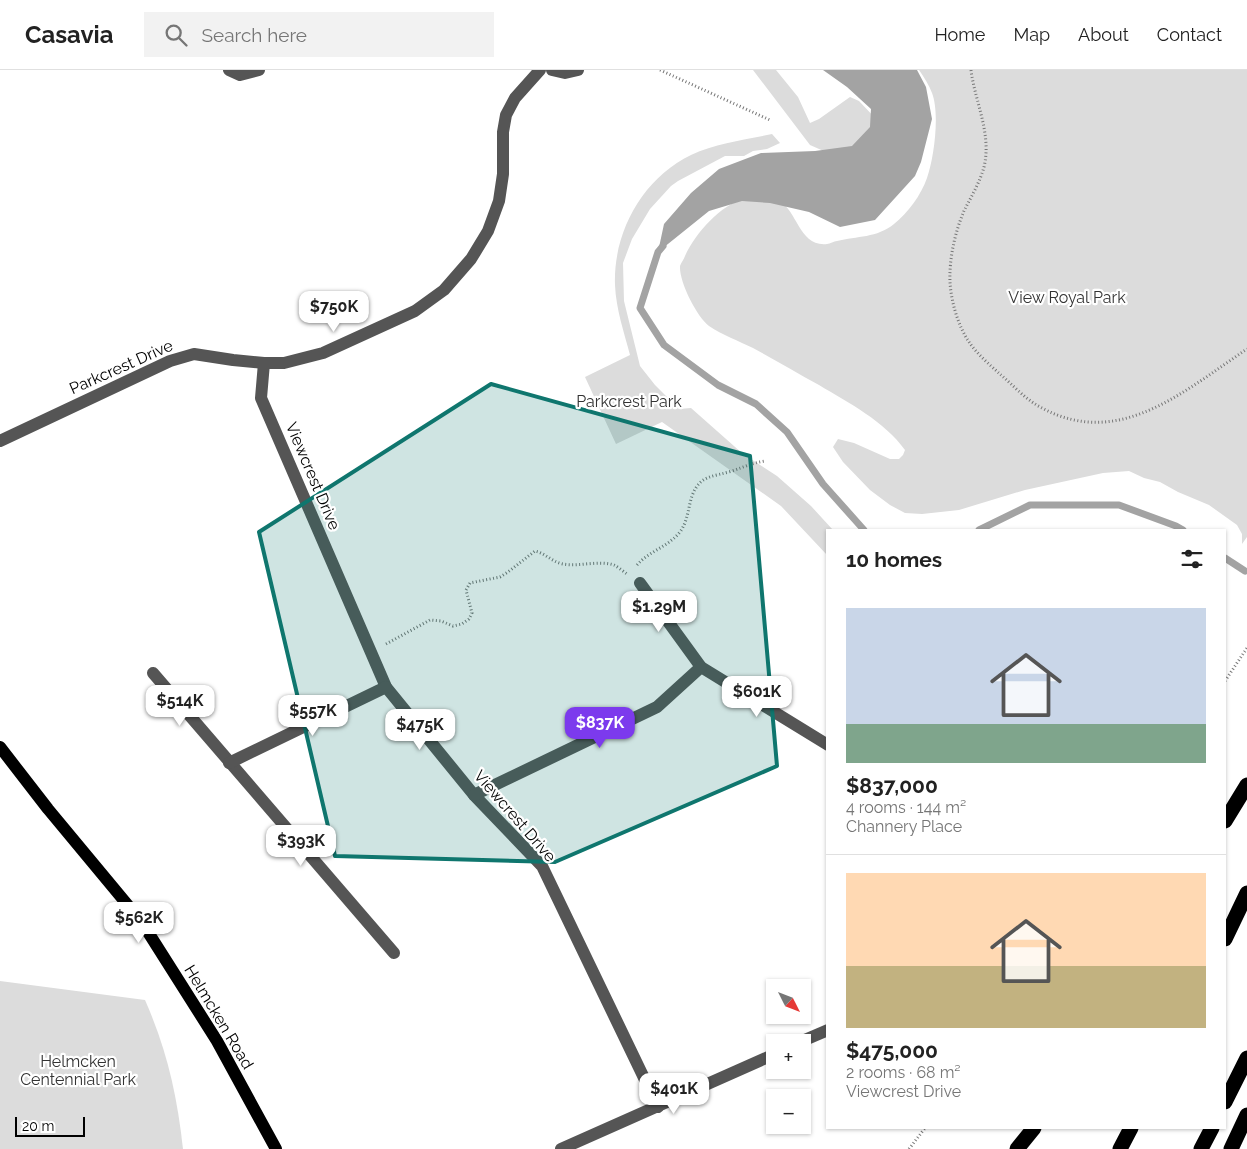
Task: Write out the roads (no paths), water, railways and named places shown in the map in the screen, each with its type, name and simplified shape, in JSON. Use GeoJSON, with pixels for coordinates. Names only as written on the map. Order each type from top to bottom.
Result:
{"type":"FeatureCollection","features":[{"type":"Feature","properties":{"kind":"highway"},"geometry":{"type":"LineString","coordinates":[[1226,820],[1247,785]]}},
{"type":"Feature","properties":{"kind":"highway"},"geometry":{"type":"LineString","coordinates":[[1226,937],[1247,892]]}},
{"type":"Feature","properties":{"kind":"highway"},"geometry":{"type":"LineString","coordinates":[[1226,1100],[1247,1058]]}},
{"type":"Feature","properties":{"kind":"highway"},"geometry":{"type":"LineString","coordinates":[[1231,1149],[1247,1114]]}},
{"type":"Feature","properties":{"kind":"highway"},"geometry":{"type":"LineString","coordinates":[[1017,1149],[1033,1129]]}},
{"type":"Feature","properties":{"kind":"highway"},"geometry":{"type":"LineString","coordinates":[[1120,1149],[1130,1129]]}},
{"type":"Feature","properties":{"kind":"highway"},"geometry":{"type":"LineString","coordinates":[[1201,1149],[1211,1129]]}},
{"type":"Feature","properties":{"kind":"main road","name":"Helmcken Road"},"geometry":{"type":"LineString","coordinates":[[0,747],[142,921],[217,1041],[275,1148]]}},
{"type":"Feature","properties":{"kind":"street"},"geometry":{"type":"LineString","coordinates":[[229,70],[240,75],[259,70]]}},
{"type":"Feature","properties":{"kind":"street","name":"Parkcrest Drive"},"geometry":{"type":"LineString","coordinates":[[0,441],[170,361],[194,354],[264,363],[284,363],[323,353],[415,311],[444,290],[471,260],[488,231],[499,201],[503,174],[503,132],[506,115],[515,98],[540,70]]}},
{"type":"Feature","properties":{"kind":"street"},"geometry":{"type":"LineString","coordinates":[[552,70],[565,73],[578,70]]}},
{"type":"Feature","properties":{"kind":"street","name":"Viewcrest Drive"},"geometry":{"type":"LineString","coordinates":[[264,363],[261,398],[386,687],[474,795],[542,866],[658,1107]]}},
{"type":"Feature","properties":{"kind":"street"},"geometry":{"type":"LineString","coordinates":[[640,582],[701,667],[826,744]]}},
{"type":"Feature","properties":{"kind":"street"},"geometry":{"type":"LineString","coordinates":[[474,795],[657,707],[701,667]]}},
{"type":"Feature","properties":{"kind":"street"},"geometry":{"type":"LineString","coordinates":[[153,673],[394,954]]}},
{"type":"Feature","properties":{"kind":"street"},"geometry":{"type":"LineString","coordinates":[[229,763],[386,687]]}},
{"type":"Feature","properties":{"kind":"street"},"geometry":{"type":"LineString","coordinates":[[811,1037],[826,1031]]}},
{"type":"Feature","properties":{"kind":"street"},"geometry":{"type":"LineString","coordinates":[[561,1149],[766,1058]]}},
{"type":"Feature","properties":{"kind":"waterway"},"geometry":{"type":"LineString","coordinates":[[663,246],[658,252],[640,308],[664,345],[718,385],[756,404],[787,432],[823,484],[863,529]]}},
{"type":"Feature","properties":{"kind":"waterway"},"geometry":{"type":"LineString","coordinates":[[981,529],[1030,505],[1119,505],[1181,529]]}},
{"type":"Feature","properties":{"kind":"waterway"},"geometry":{"type":"LineString","coordinates":[[1226,559],[1245,571]]}},
{"type":"Feature","properties":{"kind":"park label","name":"View Royal Park"},"geometry":{"type":"Point","coordinates":[1067,297]}},
{"type":"Feature","properties":{"kind":"park label","name":"Parkcrest Park"},"geometry":{"type":"Point","coordinates":[629,401]}},
{"type":"Feature","properties":{"kind":"park label","name":"Helmcken Centennial Park"},"geometry":{"type":"Point","coordinates":[78,1070]}}]}
